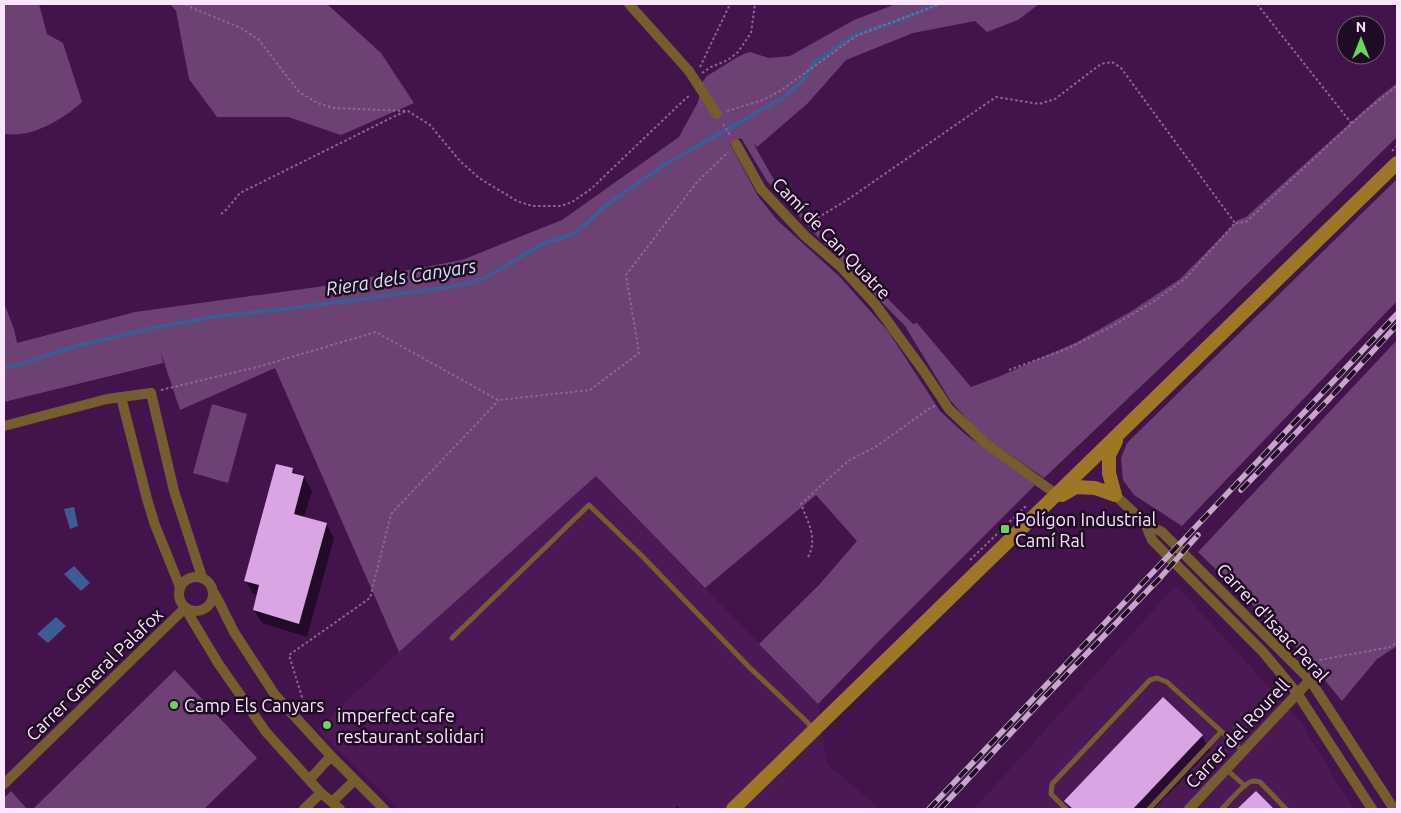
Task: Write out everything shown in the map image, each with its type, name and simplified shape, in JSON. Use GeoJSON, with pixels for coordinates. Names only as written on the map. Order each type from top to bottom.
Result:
{"type":"FeatureCollection","features":[{"type":"Feature","properties":{"kind":"street"},"geometry":{"type":"LineString","coordinates":[[628,4],[689,71],[717,114]]}},
{"type":"Feature","properties":{"kind":"street","name":"Camí de Can Quatre"},"geometry":{"type":"LineString","coordinates":[[736,144],[761,189],[799,229],[842,268],[875,304],[949,409],[985,443],[1053,498]]}},
{"type":"Feature","properties":{"kind":"street"},"geometry":{"type":"LineString","coordinates":[[733,809],[1117,438],[1397,163]]}},
{"type":"Feature","properties":{"kind":"street"},"geometry":{"type":"LineString","coordinates":[[4,426],[107,399],[151,393],[174,491],[202,577]]}},
{"type":"Feature","properties":{"kind":"street"},"geometry":{"type":"LineString","coordinates":[[121,397],[146,500],[180,587]]}},
{"type":"Feature","properties":{"kind":"street"},"geometry":{"type":"LineString","coordinates":[[1115,495],[1109,473],[1109,455],[1117,438]]}},
{"type":"Feature","properties":{"kind":"street"},"geometry":{"type":"LineString","coordinates":[[1053,498],[1076,488],[1095,488],[1115,495]]}},
{"type":"Feature","properties":{"kind":"street","name":"Carrer d'Isaac Peral"},"geometry":{"type":"LineString","coordinates":[[1115,495],[1145,523],[1162,532],[1310,680],[1394,809]]}},
{"type":"Feature","properties":{"kind":"street","name":"Carrer d'Isaac Peral"},"geometry":{"type":"LineString","coordinates":[[1145,523],[1152,540],[1263,652],[1297,692],[1372,809]]}},
{"type":"Feature","properties":{"kind":"street"},"geometry":{"type":"LineString","coordinates":[[355,780],[336,806],[321,793],[266,732],[218,662],[186,608],[180,602],[178,595],[183,582],[195,576],[202,577],[210,583],[234,632],[275,695],[331,756],[355,780],[384,809]]}},
{"type":"Feature","properties":{"kind":"street"},"geometry":{"type":"LineString","coordinates":[[186,608],[200,611],[208,607],[214,593]]}},
{"type":"Feature","properties":{"kind":"street","name":"Carrer General Palafox"},"geometry":{"type":"LineString","coordinates":[[4,784],[186,608]]}},
{"type":"Feature","properties":{"kind":"street","name":"Carrer del Rourell"},"geometry":{"type":"LineString","coordinates":[[1189,809],[1310,680]]}},
{"type":"Feature","properties":{"kind":"street"},"geometry":{"type":"LineString","coordinates":[[310,779],[331,756]]}},
{"type":"Feature","properties":{"kind":"street"},"geometry":{"type":"LineString","coordinates":[[304,809],[321,793]]}},
{"type":"Feature","properties":{"kind":"lane"},"geometry":{"type":"LineString","coordinates":[[452,638],[589,505],[814,730]]}},
{"type":"Feature","properties":{"kind":"lane"},"geometry":{"type":"LineString","coordinates":[[1066,809],[1051,794],[1052,784],[1150,680],[1157,678],[1166,682],[1243,751]]}},
{"type":"Feature","properties":{"kind":"lane"},"geometry":{"type":"LineString","coordinates":[[1149,809],[1221,732]]}},
{"type":"Feature","properties":{"kind":"lane"},"geometry":{"type":"LineString","coordinates":[[1226,769],[1245,786]]}},
{"type":"Feature","properties":{"kind":"lane"},"geometry":{"type":"LineString","coordinates":[[1222,809],[1245,786],[1254,781],[1260,782],[1286,809]]}},
{"type":"Feature","properties":{"kind":"path"},"geometry":{"type":"LineString","coordinates":[[186,4],[241,28],[259,40],[299,92],[317,103],[334,108],[408,111],[430,125],[460,161],[479,178],[517,201],[532,206],[560,206],[572,202],[591,189],[684,100],[700,88]]}},
{"type":"Feature","properties":{"kind":"path"},"geometry":{"type":"LineString","coordinates":[[694,78],[730,4]]}},
{"type":"Feature","properties":{"kind":"path"},"geometry":{"type":"LineString","coordinates":[[694,78],[728,60],[738,52],[751,33],[756,4]]}},
{"type":"Feature","properties":{"kind":"path"},"geometry":{"type":"LineString","coordinates":[[151,393],[261,366],[376,332],[498,400],[590,390],[639,353],[626,275],[697,182],[736,144],[717,114],[763,100],[780,91],[856,36],[940,4]]}},
{"type":"Feature","properties":{"kind":"path"},"geometry":{"type":"LineString","coordinates":[[1256,4],[1352,124]]}},
{"type":"Feature","properties":{"kind":"path"},"geometry":{"type":"LineString","coordinates":[[799,229],[847,200],[996,97],[1039,104],[1055,99],[1101,64],[1112,62],[1121,68],[1234,223]]}},
{"type":"Feature","properties":{"kind":"path"},"geometry":{"type":"LineString","coordinates":[[1009,370],[1069,348],[1111,327],[1156,300],[1186,278],[1234,223],[1246,222],[1352,124],[1397,86]]}},
{"type":"Feature","properties":{"kind":"path"},"geometry":{"type":"LineString","coordinates":[[221,214],[240,193],[408,111]]}},
{"type":"Feature","properties":{"kind":"path"},"geometry":{"type":"LineString","coordinates":[[305,707],[289,655],[370,598],[391,514],[498,400]]}},
{"type":"Feature","properties":{"kind":"path"},"geometry":{"type":"LineString","coordinates":[[808,557],[812,549],[812,531],[801,504],[848,461],[877,446],[927,410],[944,402]]}},
{"type":"Feature","properties":{"kind":"path"},"geometry":{"type":"LineString","coordinates":[[1310,680],[1320,660],[1390,647],[1397,642]]}},
{"type":"Feature","properties":{"kind":"shaded area"},"geometry":{"type":"Polygon","coordinates":[[[4,4],[39,4],[47,34],[63,43],[82,102],[69,113],[28,133],[4,134],[4,4]]]}},
{"type":"Feature","properties":{"kind":"shaded area"},"geometry":{"type":"Polygon","coordinates":[[[170,4],[327,4],[381,53],[414,103],[341,135],[288,117],[217,117],[189,79],[176,11],[170,4]]]}},
{"type":"Feature","properties":{"kind":"shaded area"},"geometry":{"type":"Polygon","coordinates":[[[896,4],[1039,4],[1018,20],[987,32],[975,21],[913,33],[846,60],[808,103],[757,147],[753,143],[781,192],[913,324],[917,323],[971,387],[1077,342],[1130,312],[1180,279],[1238,220],[1246,217],[1397,83],[1397,137],[1195,335],[1044,478],[980,434],[950,400],[905,326],[816,235],[767,181],[741,138],[730,144],[758,196],[777,220],[839,276],[888,331],[940,411],[965,434],[1035,485],[818,704],[759,644],[819,585],[857,541],[816,495],[705,588],[596,476],[399,652],[275,368],[180,410],[161,353],[163,363],[4,402],[4,303],[17,343],[135,312],[324,286],[462,260],[562,220],[679,137],[698,102],[703,81],[707,76],[736,58],[750,52],[769,58],[790,56],[854,20],[896,4]]]}},
{"type":"Feature","properties":{"kind":"shaded area"},"geometry":{"type":"Polygon","coordinates":[[[1397,179],[1397,301],[1182,526],[1134,495],[1123,480],[1121,458],[1127,443],[1397,179]]]}},
{"type":"Feature","properties":{"kind":"shaded area"},"geometry":{"type":"Polygon","coordinates":[[[1397,340],[1397,646],[1377,659],[1342,701],[1305,656],[1198,552],[1397,340]]]}},
{"type":"Feature","properties":{"kind":"shaded area"},"geometry":{"type":"Polygon","coordinates":[[[212,404],[247,414],[228,483],[193,473],[212,404]]]}},
{"type":"Feature","properties":{"kind":"shaded area"},"geometry":{"type":"Polygon","coordinates":[[[596,476],[818,704],[827,764],[880,809],[400,809],[325,738],[318,728],[399,652],[596,476]]]}},
{"type":"Feature","properties":{"kind":"shaded area"},"geometry":{"type":"Polygon","coordinates":[[[1176,585],[1301,722],[1353,809],[974,809],[1176,585]]]}},
{"type":"Feature","properties":{"kind":"shaded area","name":"Camp Els Canyars"},"geometry":{"type":"Polygon","coordinates":[[[175,670],[257,758],[204,809],[33,809],[175,670]]]}},
{"type":"Feature","properties":{"kind":"shaded area"},"geometry":{"type":"Polygon","coordinates":[[[11,791],[27,809],[4,809],[4,798],[11,791]]]}},
{"type":"Feature","properties":{"kind":"water"},"geometry":{"type":"Polygon","coordinates":[[[74,507],[78,526],[70,529],[64,509],[74,507]]]}},
{"type":"Feature","properties":{"kind":"water"},"geometry":{"type":"Polygon","coordinates":[[[74,566],[90,583],[81,591],[64,574],[74,566]]]}},
{"type":"Feature","properties":{"kind":"water"},"geometry":{"type":"Polygon","coordinates":[[[56,617],[66,626],[48,643],[37,634],[56,617]]]}},
{"type":"Feature","properties":{"kind":"building"},"geometry":{"type":"Polygon","coordinates":[[[276,464],[293,468],[292,473],[304,476],[294,514],[327,523],[299,624],[253,610],[259,585],[244,581],[276,464]]]}},
{"type":"Feature","properties":{"kind":"building"},"geometry":{"type":"Polygon","coordinates":[[[1163,697],[1203,735],[1133,809],[1073,809],[1064,801],[1163,697]]]}},
{"type":"Feature","properties":{"kind":"building"},"geometry":{"type":"Polygon","coordinates":[[[1256,791],[1274,809],[1237,809],[1256,791]]]}},
{"type":"Feature","properties":{"kind":"waterway","name":"Riera dels Canyars"},"geometry":{"type":"LineString","coordinates":[[4,368],[77,346],[157,327],[218,316],[451,287],[484,279],[540,245],[576,233],[606,205],[664,165],[784,97],[800,83],[816,61],[841,44],[856,35],[918,13],[937,4]]}},
{"type":"Feature","properties":{"kind":"railway"},"geometry":{"type":"LineString","coordinates":[[929,809],[1397,314]]}},
{"type":"Feature","properties":{"kind":"railway"},"geometry":{"type":"LineString","coordinates":[[1241,490],[1397,325]]}},
{"type":"Feature","properties":{"kind":"railway"},"geometry":{"type":"LineString","coordinates":[[940,809],[1160,578],[1198,535]]}},
{"type":"Feature","properties":{"kind":"place","name":"Polígon Industrial Camí Ral"},"geometry":{"type":"Point","coordinates":[1005,529]}},
{"type":"Feature","properties":{"kind":"place","name":"Camp Els Canyars"},"geometry":{"type":"Point","coordinates":[174,705]}},
{"type":"Feature","properties":{"kind":"place","name":"imperfect cafe restaurant solidari"},"geometry":{"type":"Point","coordinates":[327,725]}}]}
